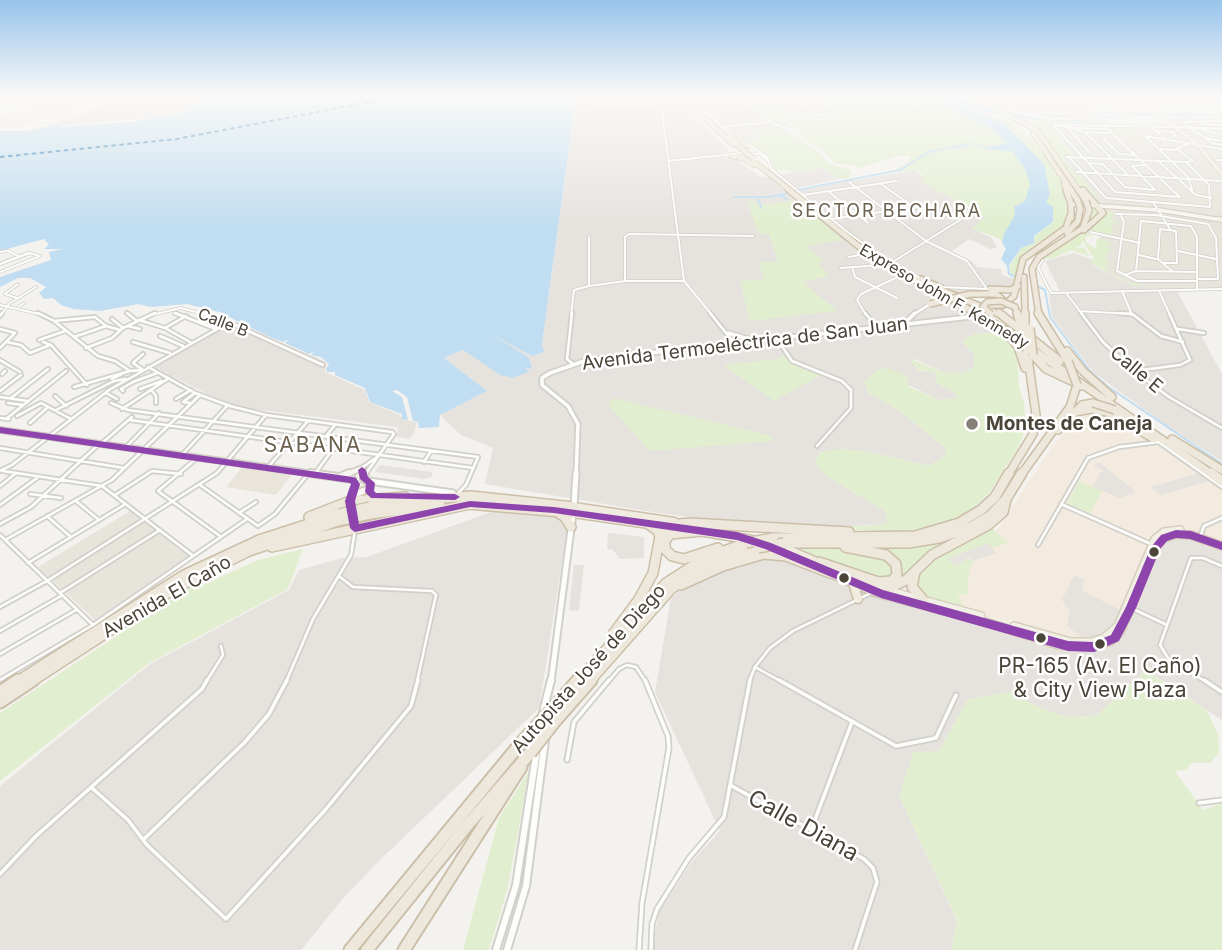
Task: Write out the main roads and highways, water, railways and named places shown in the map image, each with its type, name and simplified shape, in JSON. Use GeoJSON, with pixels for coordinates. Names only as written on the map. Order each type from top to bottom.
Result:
{"type":"FeatureCollection","features":[{"type":"Feature","properties":{"kind":"highway"},"geometry":{"type":"LineString","coordinates":[[726,140],[736,147],[741,145],[735,145],[730,140]]}},
{"type":"Feature","properties":{"kind":"highway"},"geometry":{"type":"LineString","coordinates":[[726,140],[751,154],[791,191]]}},
{"type":"Feature","properties":{"kind":"highway"},"geometry":{"type":"LineString","coordinates":[[730,140],[751,154]]}},
{"type":"Feature","properties":{"kind":"highway","name":"Autopista José de Diego"},"geometry":{"type":"LineString","coordinates":[[350,950],[525,748],[555,721],[671,589],[713,562],[784,543],[900,544],[939,538],[981,522],[1006,499],[1070,407],[1077,385],[1037,309],[1032,267],[1038,258],[1078,221],[1080,209],[1078,201],[1039,140]]}},
{"type":"Feature","properties":{"kind":"highway","name":"Autopista José de Diego"},"geometry":{"type":"LineString","coordinates":[[1046,140],[1086,201],[1088,210],[1085,225],[1065,234]]}},
{"type":"Feature","properties":{"kind":"highway"},"geometry":{"type":"LineString","coordinates":[[735,145],[735,153],[731,155],[751,154]]}},
{"type":"Feature","properties":{"kind":"highway"},"geometry":{"type":"LineString","coordinates":[[1055,164],[1071,204],[1065,234]]}},
{"type":"Feature","properties":{"kind":"highway"},"geometry":{"type":"LineString","coordinates":[[975,302],[1004,305],[1012,298],[1021,281],[1020,265],[1026,254],[1102,216],[1099,207],[1068,172]]}},
{"type":"Feature","properties":{"kind":"highway"},"geometry":{"type":"LineString","coordinates":[[1062,180],[1068,204],[1065,234]]}},
{"type":"Feature","properties":{"kind":"highway","name":"Expreso John F. Kennedy"},"geometry":{"type":"LineString","coordinates":[[791,191],[835,229],[882,263],[933,291],[990,317],[1222,481]]}},
{"type":"Feature","properties":{"kind":"highway","name":"Expreso John F. Kennedy"},"geometry":{"type":"LineString","coordinates":[[791,191],[855,242],[896,270],[1014,332],[1065,363],[1160,439],[1222,472]]}},
{"type":"Feature","properties":{"kind":"highway"},"geometry":{"type":"LineString","coordinates":[[835,229],[864,254]]}},
{"type":"Feature","properties":{"kind":"highway"},"geometry":{"type":"LineString","coordinates":[[896,270],[996,311],[1065,363]]}},
{"type":"Feature","properties":{"kind":"highway"},"geometry":{"type":"LineString","coordinates":[[921,279],[953,294]]}},
{"type":"Feature","properties":{"kind":"highway"},"geometry":{"type":"LineString","coordinates":[[1012,298],[1008,293],[987,289],[1011,290],[1021,281]]}},
{"type":"Feature","properties":{"kind":"highway","name":"Autopista José de Diego"},"geometry":{"type":"LineString","coordinates":[[367,950],[481,808],[555,705],[666,583],[698,562],[734,546],[773,538],[898,537],[925,533],[959,523],[981,510],[995,497],[1030,443],[1035,427],[1021,281]]}},
{"type":"Feature","properties":{"kind":"highway"},"geometry":{"type":"LineString","coordinates":[[930,304],[985,292],[999,296],[1004,303],[995,306]]}},
{"type":"Feature","properties":{"kind":"highway"},"geometry":{"type":"LineString","coordinates":[[1035,407],[1018,347],[983,307],[987,302],[1001,301],[1015,307],[1030,353],[1045,369],[1088,389],[1195,462]]}},
{"type":"Feature","properties":{"kind":"highway"},"geometry":{"type":"LineString","coordinates":[[990,317],[1014,332]]}},
{"type":"Feature","properties":{"kind":"highway"},"geometry":{"type":"LineString","coordinates":[[1045,327],[1116,406],[1195,462]]}},
{"type":"Feature","properties":{"kind":"highway"},"geometry":{"type":"LineString","coordinates":[[1088,389],[1106,406],[1160,439]]}},
{"type":"Feature","properties":{"kind":"highway"},"geometry":{"type":"LineString","coordinates":[[1049,435],[1085,404],[1116,406]]}},
{"type":"Feature","properties":{"kind":"highway"},"geometry":{"type":"LineString","coordinates":[[1075,412],[1092,409],[1111,413],[1160,439]]}},
{"type":"Feature","properties":{"kind":"highway"},"geometry":{"type":"LineString","coordinates":[[366,484],[374,496],[456,495]]}},
{"type":"Feature","properties":{"kind":"highway","name":"Avenida El Caño"},"geometry":{"type":"LineString","coordinates":[[0,692],[146,596],[259,540],[339,517],[456,495],[525,500],[755,541],[852,583],[881,591]]}},
{"type":"Feature","properties":{"kind":"highway"},"geometry":{"type":"LineString","coordinates":[[259,540],[352,504],[397,497]]}},
{"type":"Feature","properties":{"kind":"highway"},"geometry":{"type":"LineString","coordinates":[[881,591],[901,584],[932,555],[988,525],[1003,512],[1006,499]]}},
{"type":"Feature","properties":{"kind":"highway"},"geometry":{"type":"LineString","coordinates":[[204,573],[268,548],[470,504]]}},
{"type":"Feature","properties":{"kind":"highway","name":"Avenida El Caño"},"geometry":{"type":"LineString","coordinates":[[370,510],[470,504],[574,510],[684,523],[750,535],[819,562],[881,591]]}},
{"type":"Feature","properties":{"kind":"highway"},"geometry":{"type":"LineString","coordinates":[[554,510],[565,517],[571,527]]}},
{"type":"Feature","properties":{"kind":"highway","name":"Avenida El Caño"},"geometry":{"type":"LineString","coordinates":[[0,702],[157,598],[249,551],[339,517]]}},
{"type":"Feature","properties":{"kind":"highway"},"geometry":{"type":"LineString","coordinates":[[602,652],[649,583],[660,541],[667,526],[684,523],[761,529],[925,533]]}},
{"type":"Feature","properties":{"kind":"highway"},"geometry":{"type":"LineString","coordinates":[[648,524],[659,532],[660,541]]}},
{"type":"Feature","properties":{"kind":"highway"},"geometry":{"type":"LineString","coordinates":[[703,531],[670,534],[665,541],[665,549],[672,556],[684,559],[717,548],[734,546]]}},
{"type":"Feature","properties":{"kind":"highway"},"geometry":{"type":"LineString","coordinates":[[819,562],[878,582],[891,581],[898,571],[892,560],[880,552],[822,542]]}},
{"type":"Feature","properties":{"kind":"highway"},"geometry":{"type":"LineString","coordinates":[[671,589],[711,571],[764,554],[784,555],[830,573]]}},
{"type":"Feature","properties":{"kind":"highway"},"geometry":{"type":"LineString","coordinates":[[917,570],[912,587],[924,601]]}},
{"type":"Feature","properties":{"kind":"highway"},"geometry":{"type":"LineString","coordinates":[[852,583],[858,592],[858,599]]}},
{"type":"Feature","properties":{"kind":"highway","name":"Autopista José de Diego"},"geometry":{"type":"LineString","coordinates":[[404,950],[525,748]]}},
{"type":"Feature","properties":{"kind":"main road"},"geometry":{"type":"LineString","coordinates":[[1193,140],[1222,168]]}},
{"type":"Feature","properties":{"kind":"main road"},"geometry":{"type":"LineString","coordinates":[[1199,145],[1222,174]]}},
{"type":"Feature","properties":{"kind":"main road"},"geometry":{"type":"LineString","coordinates":[[1071,204],[1159,209],[1221,219]]}},
{"type":"Feature","properties":{"kind":"main road"},"geometry":{"type":"LineString","coordinates":[[0,430],[312,474],[351,477],[356,481],[352,504],[355,528]]}},
{"type":"Feature","properties":{"kind":"main road"},"geometry":{"type":"LineString","coordinates":[[351,477],[358,470],[366,484]]}},
{"type":"Feature","properties":{"kind":"main road"},"geometry":{"type":"LineString","coordinates":[[355,487],[366,484]]}},
{"type":"Feature","properties":{"kind":"main road"},"geometry":{"type":"LineString","coordinates":[[352,504],[366,484]]}},
{"type":"Feature","properties":{"kind":"main road","name":"Avenida El Caño"},"geometry":{"type":"LineString","coordinates":[[881,591],[1058,645],[1099,646],[1115,638],[1154,546],[1159,541],[1171,535],[1200,536],[1222,545]]}},
{"type":"Feature","properties":{"kind":"main road","name":"Avenida El Caño"},"geometry":{"type":"LineString","coordinates":[[881,591],[1080,643],[1098,641],[1110,635],[1129,607]]}},
{"type":"Feature","properties":{"kind":"water"},"geometry":{"type":"Polygon","coordinates":[[[0,140],[570,140],[542,344],[544,352],[532,356],[493,335],[528,357],[532,366],[531,369],[525,368],[529,372],[511,378],[503,377],[463,350],[444,358],[487,391],[440,415],[439,427],[419,428],[418,422],[413,421],[407,397],[397,390],[392,391],[402,397],[408,420],[402,419],[402,414],[370,402],[365,388],[335,375],[335,372],[327,372],[329,364],[321,357],[311,355],[315,351],[309,354],[285,343],[290,339],[283,342],[219,312],[187,304],[151,307],[138,304],[100,311],[73,309],[61,305],[53,298],[44,299],[39,293],[46,287],[30,278],[18,278],[0,287],[0,277],[51,260],[49,252],[62,249],[44,249],[49,245],[44,239],[0,251],[0,140]]]}},
{"type":"Feature","properties":{"kind":"water"},"geometry":{"type":"Polygon","coordinates":[[[1004,140],[1021,140],[1044,164],[1050,195],[1046,202],[1053,207],[1053,222],[1034,236],[1034,243],[1021,248],[1008,267],[1001,259],[1006,249],[1002,242],[1015,215],[1014,207],[1025,201],[1030,184],[1025,169],[1012,151],[991,150],[972,144],[961,148],[941,149],[969,143],[988,147],[1007,143],[1004,140]]]}},
{"type":"Feature","properties":{"kind":"waterway"},"geometry":{"type":"LineString","coordinates":[[797,190],[900,170],[931,151],[941,149]]}},
{"type":"Feature","properties":{"kind":"waterway"},"geometry":{"type":"LineString","coordinates":[[779,195],[788,193]]}},
{"type":"Feature","properties":{"kind":"waterway"},"geometry":{"type":"LineString","coordinates":[[734,197],[779,195]]}},
{"type":"Feature","properties":{"kind":"waterway"},"geometry":{"type":"LineString","coordinates":[[779,195],[787,199]]}},
{"type":"Feature","properties":{"kind":"waterway"},"geometry":{"type":"LineString","coordinates":[[758,199],[761,208]]}},
{"type":"Feature","properties":{"kind":"waterway"},"geometry":{"type":"LineString","coordinates":[[1008,267],[1009,274],[1016,277]]}},
{"type":"Feature","properties":{"kind":"waterway"},"geometry":{"type":"LineString","coordinates":[[1037,286],[1045,290],[1050,317],[1090,371],[1107,386],[1222,464]]}},
{"type":"Feature","properties":{"kind":"place","name":"Montes de Caneja"},"geometry":{"type":"Point","coordinates":[972,424]}},
{"type":"Feature","properties":{"kind":"place","name":"PR-165 (Av. El Caño) & City View Plaza"},"geometry":{"type":"Point","coordinates":[1100,644]}},
{"type":"Feature","properties":{"kind":"district","name":"SECTOR BECHARA"},"geometry":{"type":"Point","coordinates":[887,212]}},
{"type":"Feature","properties":{"kind":"district","name":"SABANA"},"geometry":{"type":"Point","coordinates":[313,446]}}]}
